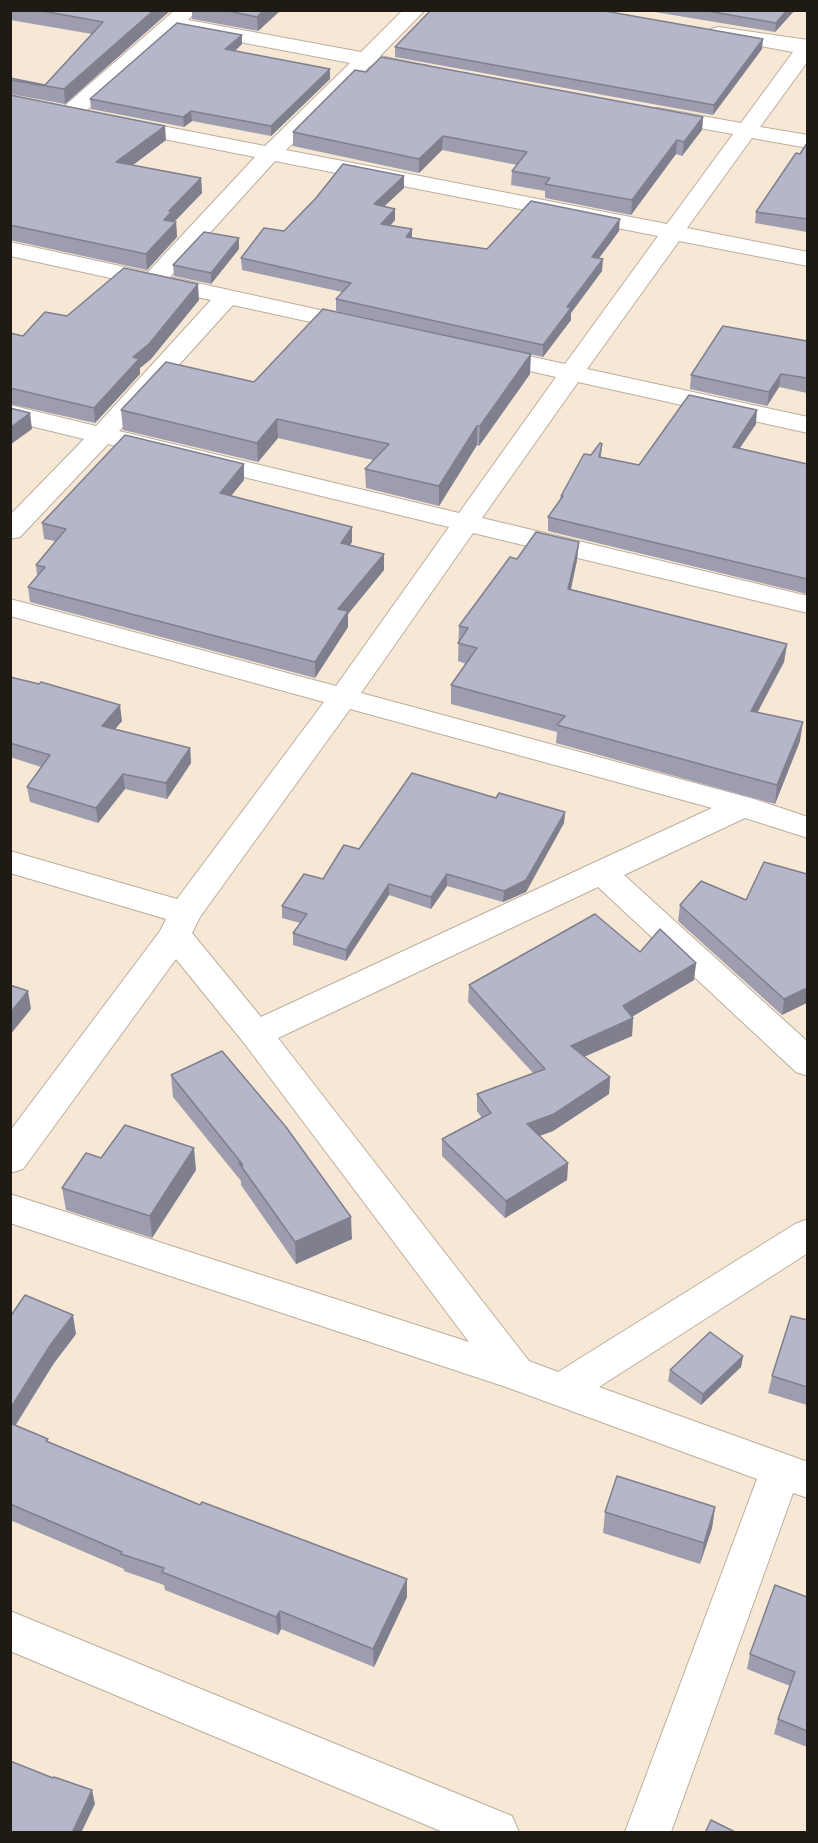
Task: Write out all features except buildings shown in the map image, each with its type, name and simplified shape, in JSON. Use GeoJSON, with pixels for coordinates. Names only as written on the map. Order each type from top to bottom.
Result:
{"type":"FeatureCollection","features":[{"type":"Feature","properties":{"kind":"street"},"geometry":{"type":"LineString","coordinates":[[154,280],[271,152],[415,10]]}},
{"type":"Feature","properties":{"kind":"street"},"geometry":{"type":"LineString","coordinates":[[69,114],[180,17],[365,59],[446,74]]}},
{"type":"Feature","properties":{"kind":"street"},"geometry":{"type":"LineString","coordinates":[[10,1159],[344,696],[465,522],[745,130],[807,47],[703,30]]}},
{"type":"Feature","properties":{"kind":"street"},"geometry":{"type":"LineString","coordinates":[[45,109],[807,259]]}},
{"type":"Feature","properties":{"kind":"street"},"geometry":{"type":"LineString","coordinates":[[641,111],[807,142]]}},
{"type":"Feature","properties":{"kind":"street"},"geometry":{"type":"LineString","coordinates":[[10,249],[388,332]]}},
{"type":"Feature","properties":{"kind":"street"},"geometry":{"type":"LineString","coordinates":[[10,531],[102,435],[228,296]]}},
{"type":"Feature","properties":{"kind":"street"},"geometry":{"type":"LineString","coordinates":[[468,350],[807,425]]}},
{"type":"Feature","properties":{"kind":"street"},"geometry":{"type":"LineString","coordinates":[[10,413],[807,605]]}},
{"type":"Feature","properties":{"kind":"street"},"geometry":{"type":"LineString","coordinates":[[10,607],[344,696],[806,824]]}},
{"type":"Feature","properties":{"kind":"street"},"geometry":{"type":"LineString","coordinates":[[256,1034],[743,806]]}},
{"type":"Feature","properties":{"kind":"street"},"geometry":{"type":"LineString","coordinates":[[10,862],[180,924],[256,1034],[514,1373]]}},
{"type":"Feature","properties":{"kind":"street"},"geometry":{"type":"LineString","coordinates":[[602,872],[807,1063]]}},
{"type":"Feature","properties":{"kind":"street"},"geometry":{"type":"LineString","coordinates":[[10,1208],[514,1373],[794,1475],[648,1833]]}},
{"type":"Feature","properties":{"kind":"street"},"geometry":{"type":"LineString","coordinates":[[562,1390],[807,1234]]}},
{"type":"Feature","properties":{"kind":"street"},"geometry":{"type":"LineString","coordinates":[[10,1630],[496,1833]]}}]}
